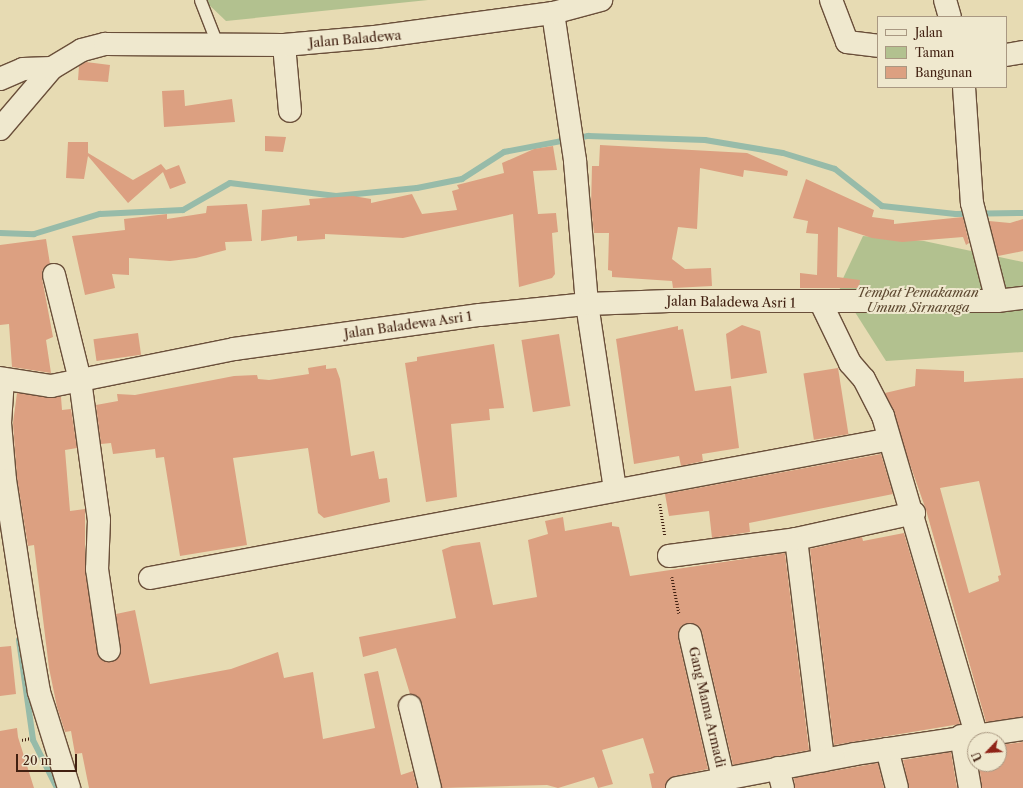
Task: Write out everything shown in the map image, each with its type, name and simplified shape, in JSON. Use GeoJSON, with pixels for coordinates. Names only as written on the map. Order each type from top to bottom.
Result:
{"type":"FeatureCollection","features":[{"type":"Feature","properties":{"kind":"street","name":"Jalan Baladewa"},"geometry":{"type":"LineString","coordinates":[[52,68],[82,50],[105,44],[218,46],[284,45],[449,29],[553,13],[601,0]]}},
{"type":"Feature","properties":{"kind":"street"},"geometry":{"type":"LineString","coordinates":[[831,0],[848,42],[877,46]]}},
{"type":"Feature","properties":{"kind":"street"},"geometry":{"type":"LineString","coordinates":[[945,0],[950,16]]}},
{"type":"Feature","properties":{"kind":"street"},"geometry":{"type":"LineString","coordinates":[[553,13],[575,161],[588,304],[615,490]]}},
{"type":"Feature","properties":{"kind":"street"},"geometry":{"type":"LineString","coordinates":[[284,45],[290,111]]}},
{"type":"Feature","properties":{"kind":"street"},"geometry":{"type":"LineString","coordinates":[[1007,55],[1023,52]]}},
{"type":"Feature","properties":{"kind":"street"},"geometry":{"type":"LineString","coordinates":[[0,79],[23,69],[52,68]]}},
{"type":"Feature","properties":{"kind":"street"},"geometry":{"type":"LineString","coordinates":[[0,129],[52,68]]}},
{"type":"Feature","properties":{"kind":"street"},"geometry":{"type":"LineString","coordinates":[[964,88],[972,203],[976,230],[997,301]]}},
{"type":"Feature","properties":{"kind":"street"},"geometry":{"type":"LineString","coordinates":[[54,275],[80,380],[99,520],[97,569],[109,650]]}},
{"type":"Feature","properties":{"kind":"street","name":"Jalan Baladewa Asri 1"},"geometry":{"type":"LineString","coordinates":[[2,378],[51,386],[234,349],[480,315],[588,304],[997,301],[1023,298]]}},
{"type":"Feature","properties":{"kind":"street"},"geometry":{"type":"LineString","coordinates":[[821,302],[850,363],[864,379],[883,416],[914,513],[968,732]]}},
{"type":"Feature","properties":{"kind":"street"},"geometry":{"type":"LineString","coordinates":[[2,378],[0,423],[5,473],[27,623],[39,692],[69,788]]}},
{"type":"Feature","properties":{"kind":"street"},"geometry":{"type":"LineString","coordinates":[[150,578],[880,441]]}},
{"type":"Feature","properties":{"kind":"street"},"geometry":{"type":"LineString","coordinates":[[669,556],[796,539],[914,513]]}},
{"type":"Feature","properties":{"kind":"street"},"geometry":{"type":"LineString","coordinates":[[796,539],[823,760]]}},
{"type":"Feature","properties":{"kind":"street","name":"Gang Mama Armadi"},"geometry":{"type":"LineString","coordinates":[[690,635],[723,778]]}},
{"type":"Feature","properties":{"kind":"street"},"geometry":{"type":"LineString","coordinates":[[410,706],[430,788]]}},
{"type":"Feature","properties":{"kind":"street"},"geometry":{"type":"LineString","coordinates":[[996,732],[1023,729]]}},
{"type":"Feature","properties":{"kind":"street"},"geometry":{"type":"LineString","coordinates":[[677,788],[723,778],[781,778],[823,760],[967,735]]}},
{"type":"Feature","properties":{"kind":"street"},"geometry":{"type":"LineString","coordinates":[[887,749],[897,788]]}},
{"type":"Feature","properties":{"kind":"street"},"geometry":{"type":"LineString","coordinates":[[970,772],[970,788]]}},
{"type":"Feature","properties":{"kind":"lane"},"geometry":{"type":"LineString","coordinates":[[200,0],[218,46]]}},
{"type":"Feature","properties":{"kind":"path"},"geometry":{"type":"LineString","coordinates":[[22,740],[27,739]]}},
{"type":"Feature","properties":{"kind":"green space"},"geometry":{"type":"Polygon","coordinates":[[[204,0],[428,0],[226,21],[204,0]]]}},
{"type":"Feature","properties":{"kind":"green space","name":"Tempat Pemakaman Umum Sirnaraga"},"geometry":{"type":"Polygon","coordinates":[[[863,236],[924,241],[1023,262],[1023,352],[886,361],[839,287],[863,236]]]}},
{"type":"Feature","properties":{"kind":"building"},"geometry":{"type":"Polygon","coordinates":[[[86,62],[110,65],[108,82],[78,80],[79,66],[86,62]]]}},
{"type":"Feature","properties":{"kind":"building"},"geometry":{"type":"Polygon","coordinates":[[[184,90],[185,106],[232,99],[235,122],[164,127],[162,91],[184,90]]]}},
{"type":"Feature","properties":{"kind":"building"},"geometry":{"type":"Polygon","coordinates":[[[265,136],[286,137],[283,152],[265,151],[265,136]]]}},
{"type":"Feature","properties":{"kind":"building"},"geometry":{"type":"Polygon","coordinates":[[[68,142],[88,142],[88,153],[133,180],[161,164],[166,170],[179,165],[186,183],[170,189],[163,172],[128,203],[88,156],[84,179],[66,178],[68,142]]]}},
{"type":"Feature","properties":{"kind":"building"},"geometry":{"type":"Polygon","coordinates":[[[600,145],[747,153],[788,171],[787,176],[744,170],[743,177],[700,168],[697,229],[678,227],[672,259],[685,269],[711,268],[712,286],[673,288],[672,281],[612,277],[612,271],[608,270],[609,233],[594,233],[591,207],[592,166],[599,166],[600,145]]]}},
{"type":"Feature","properties":{"kind":"building"},"geometry":{"type":"Polygon","coordinates":[[[553,146],[557,170],[533,171],[538,214],[556,213],[558,232],[552,233],[555,274],[552,278],[519,287],[513,214],[403,238],[325,234],[325,239],[297,241],[297,236],[261,241],[262,210],[310,205],[309,199],[353,196],[371,199],[371,203],[412,194],[422,214],[457,210],[452,191],[459,189],[457,185],[504,173],[502,163],[534,149],[553,146]]]}},
{"type":"Feature","properties":{"kind":"building"},"geometry":{"type":"Polygon","coordinates":[[[806,179],[874,210],[872,217],[894,220],[894,224],[963,217],[969,243],[966,245],[963,237],[902,242],[872,238],[838,227],[837,277],[860,280],[859,288],[800,288],[800,273],[817,275],[818,234],[806,233],[808,221],[793,218],[806,179]]]}},
{"type":"Feature","properties":{"kind":"building"},"geometry":{"type":"Polygon","coordinates":[[[247,204],[252,241],[225,242],[226,250],[196,258],[170,261],[129,258],[129,275],[112,274],[115,288],[85,295],[72,236],[125,230],[124,219],[167,214],[167,219],[206,213],[207,206],[247,204]]]}},
{"type":"Feature","properties":{"kind":"building"},"geometry":{"type":"Polygon","coordinates":[[[1023,219],[1023,251],[998,256],[989,221],[1010,223],[1023,219]]]}},
{"type":"Feature","properties":{"kind":"building"},"geometry":{"type":"Polygon","coordinates":[[[46,239],[50,264],[42,271],[42,278],[53,337],[46,340],[51,373],[12,367],[9,324],[0,325],[0,245],[46,239]]]}},
{"type":"Feature","properties":{"kind":"building"},"geometry":{"type":"Polygon","coordinates":[[[742,325],[760,331],[767,373],[731,379],[726,334],[742,325]]]}},
{"type":"Feature","properties":{"kind":"building"},"geometry":{"type":"Polygon","coordinates":[[[678,326],[678,330],[683,329],[695,391],[731,386],[739,448],[702,454],[703,461],[681,466],[679,456],[634,464],[616,339],[678,326]]]}},
{"type":"Feature","properties":{"kind":"building"},"geometry":{"type":"Polygon","coordinates":[[[138,333],[141,355],[96,361],[93,339],[138,333]]]}},
{"type":"Feature","properties":{"kind":"building"},"geometry":{"type":"Polygon","coordinates":[[[559,334],[570,406],[533,412],[521,340],[559,334]]]}},
{"type":"Feature","properties":{"kind":"building"},"geometry":{"type":"Polygon","coordinates":[[[494,344],[504,408],[489,409],[490,420],[451,424],[457,497],[426,502],[405,363],[417,361],[417,357],[494,344]]]}},
{"type":"Feature","properties":{"kind":"building"},"geometry":{"type":"Polygon","coordinates":[[[326,365],[326,369],[336,368],[340,379],[351,456],[374,451],[379,479],[387,478],[390,502],[324,518],[318,513],[308,448],[233,458],[247,545],[180,556],[164,457],[156,458],[155,449],[113,454],[111,443],[101,444],[96,405],[118,401],[117,394],[135,395],[234,376],[257,375],[258,379],[269,380],[309,374],[308,368],[326,365]]]}},
{"type":"Feature","properties":{"kind":"building"},"geometry":{"type":"Polygon","coordinates":[[[838,368],[848,434],[814,440],[803,373],[838,368]]]}},
{"type":"Feature","properties":{"kind":"building"},"geometry":{"type":"Polygon","coordinates":[[[916,369],[964,371],[964,382],[1023,378],[1023,717],[986,722],[926,510],[885,393],[915,386],[916,369]],[[979,481],[940,488],[969,593],[999,581],[998,576],[1001,575],[979,481]]]}},
{"type":"Feature","properties":{"kind":"building"},"geometry":{"type":"Polygon","coordinates":[[[17,393],[61,397],[62,410],[71,409],[77,448],[65,450],[70,511],[85,509],[85,571],[99,658],[111,662],[120,655],[116,614],[135,610],[150,684],[231,669],[278,652],[284,678],[313,672],[323,739],[375,728],[364,674],[378,671],[401,775],[413,771],[417,788],[89,788],[82,753],[75,754],[71,731],[65,732],[57,707],[49,668],[34,545],[28,546],[17,478],[13,423],[17,393]]]}},
{"type":"Feature","properties":{"kind":"building"},"geometry":{"type":"Polygon","coordinates":[[[881,454],[893,494],[749,523],[750,532],[712,538],[709,511],[669,516],[665,494],[881,454]]]}},
{"type":"Feature","properties":{"kind":"building"},"geometry":{"type":"Polygon","coordinates":[[[563,517],[565,531],[612,522],[612,526],[619,527],[630,576],[785,553],[809,750],[733,765],[702,632],[699,626],[688,623],[681,626],[678,638],[708,769],[675,776],[669,779],[665,788],[652,788],[649,774],[654,773],[643,738],[602,750],[613,784],[598,788],[594,777],[558,788],[547,785],[442,788],[422,703],[410,694],[396,648],[363,657],[359,637],[456,618],[442,550],[452,546],[480,542],[493,605],[537,597],[528,540],[548,534],[545,521],[563,517]]]}},
{"type":"Feature","properties":{"kind":"building"},"geometry":{"type":"Polygon","coordinates":[[[904,533],[960,724],[834,745],[810,549],[862,537],[863,541],[904,533]]]}},
{"type":"Feature","properties":{"kind":"building"},"geometry":{"type":"Polygon","coordinates":[[[11,646],[16,694],[0,696],[0,647],[11,646]]]}},
{"type":"Feature","properties":{"kind":"building"},"geometry":{"type":"Polygon","coordinates":[[[17,728],[18,737],[34,788],[0,788],[0,731],[17,728]]]}},
{"type":"Feature","properties":{"kind":"building"},"geometry":{"type":"Polygon","coordinates":[[[1023,742],[1023,788],[982,788],[980,772],[1007,772],[1007,744],[1023,742]]]}},
{"type":"Feature","properties":{"kind":"building"},"geometry":{"type":"Polygon","coordinates":[[[951,752],[957,788],[909,788],[903,760],[951,752]]]}},
{"type":"Feature","properties":{"kind":"building"},"geometry":{"type":"Polygon","coordinates":[[[878,763],[884,788],[795,788],[794,778],[878,763]]]}},
{"type":"Feature","properties":{"kind":"waterway"},"geometry":{"type":"LineString","coordinates":[[0,233],[34,234],[100,214],[183,210],[230,183],[336,196],[417,188],[462,179],[504,152],[588,136],[705,140],[783,153],[835,169],[882,206],[956,214],[1023,213]]}},
{"type":"Feature","properties":{"kind":"waterway"},"geometry":{"type":"LineString","coordinates":[[19,640],[33,740],[57,788]]}}]}
